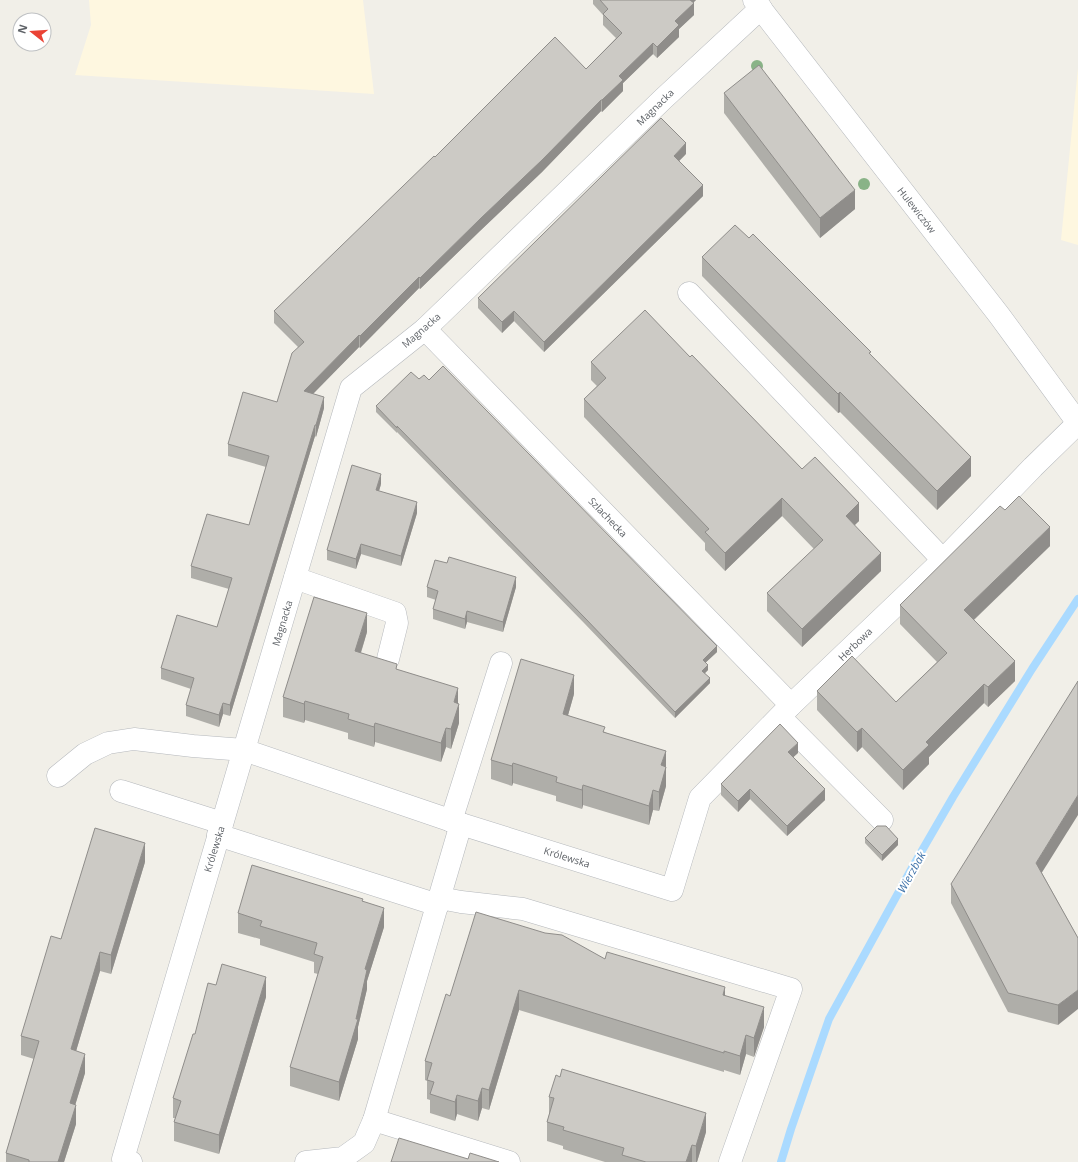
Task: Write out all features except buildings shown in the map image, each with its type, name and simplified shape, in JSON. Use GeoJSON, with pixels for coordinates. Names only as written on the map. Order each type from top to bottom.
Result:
{"type":"FeatureCollection","features":[{"type":"Feature","properties":{"kind":"street","name":"Magnacka"},"geometry":{"type":"LineString","coordinates":[[244,750],[351,388],[425,329],[663,99],[757,4]]}},
{"type":"Feature","properties":{"kind":"street","name":"Hulewiczów"},"geometry":{"type":"LineString","coordinates":[[757,4],[994,309],[1078,423]]}},
{"type":"Feature","properties":{"kind":"street"},"geometry":{"type":"LineString","coordinates":[[688,293],[943,560]]}},
{"type":"Feature","properties":{"kind":"street","name":"Szlachecka"},"geometry":{"type":"LineString","coordinates":[[425,329],[785,711],[882,820]]}},
{"type":"Feature","properties":{"kind":"street","name":"Herbowa"},"geometry":{"type":"LineString","coordinates":[[672,890],[700,798],[785,711],[943,560],[1078,423]]}},
{"type":"Feature","properties":{"kind":"street"},"geometry":{"type":"LineString","coordinates":[[295,578],[395,613],[397,623],[388,659]]}},
{"type":"Feature","properties":{"kind":"street"},"geometry":{"type":"LineString","coordinates":[[306,1162],[343,1158],[364,1143],[374,1120],[439,901],[456,823],[501,663]]}},
{"type":"Feature","properties":{"kind":"street"},"geometry":{"type":"LineString","coordinates":[[58,776],[85,754],[108,743],[134,739],[244,750]]}},
{"type":"Feature","properties":{"kind":"street","name":"Królewska"},"geometry":{"type":"LineString","coordinates":[[131,1162],[123,1159],[244,750],[456,823],[672,890]]}},
{"type":"Feature","properties":{"kind":"street"},"geometry":{"type":"LineString","coordinates":[[121,791],[220,829],[439,901],[524,909],[791,989],[730,1162]]}},
{"type":"Feature","properties":{"kind":"street"},"geometry":{"type":"LineString","coordinates":[[374,1120],[510,1162]]}},
{"type":"Feature","properties":{"kind":"shaded area"},"geometry":{"type":"Polygon","coordinates":[[[89,0],[363,0],[374,94],[75,75],[91,25],[89,0]]]}},
{"type":"Feature","properties":{"kind":"shaded area"},"geometry":{"type":"Polygon","coordinates":[[[1078,68],[1078,245],[1061,240],[1078,68]]]}},
{"type":"Feature","properties":{"kind":"waterway","name":"Wierzbak"},"geometry":{"type":"LineString","coordinates":[[781,1162],[829,1019],[913,866],[953,797],[1032,669],[1078,599]]}}]}
